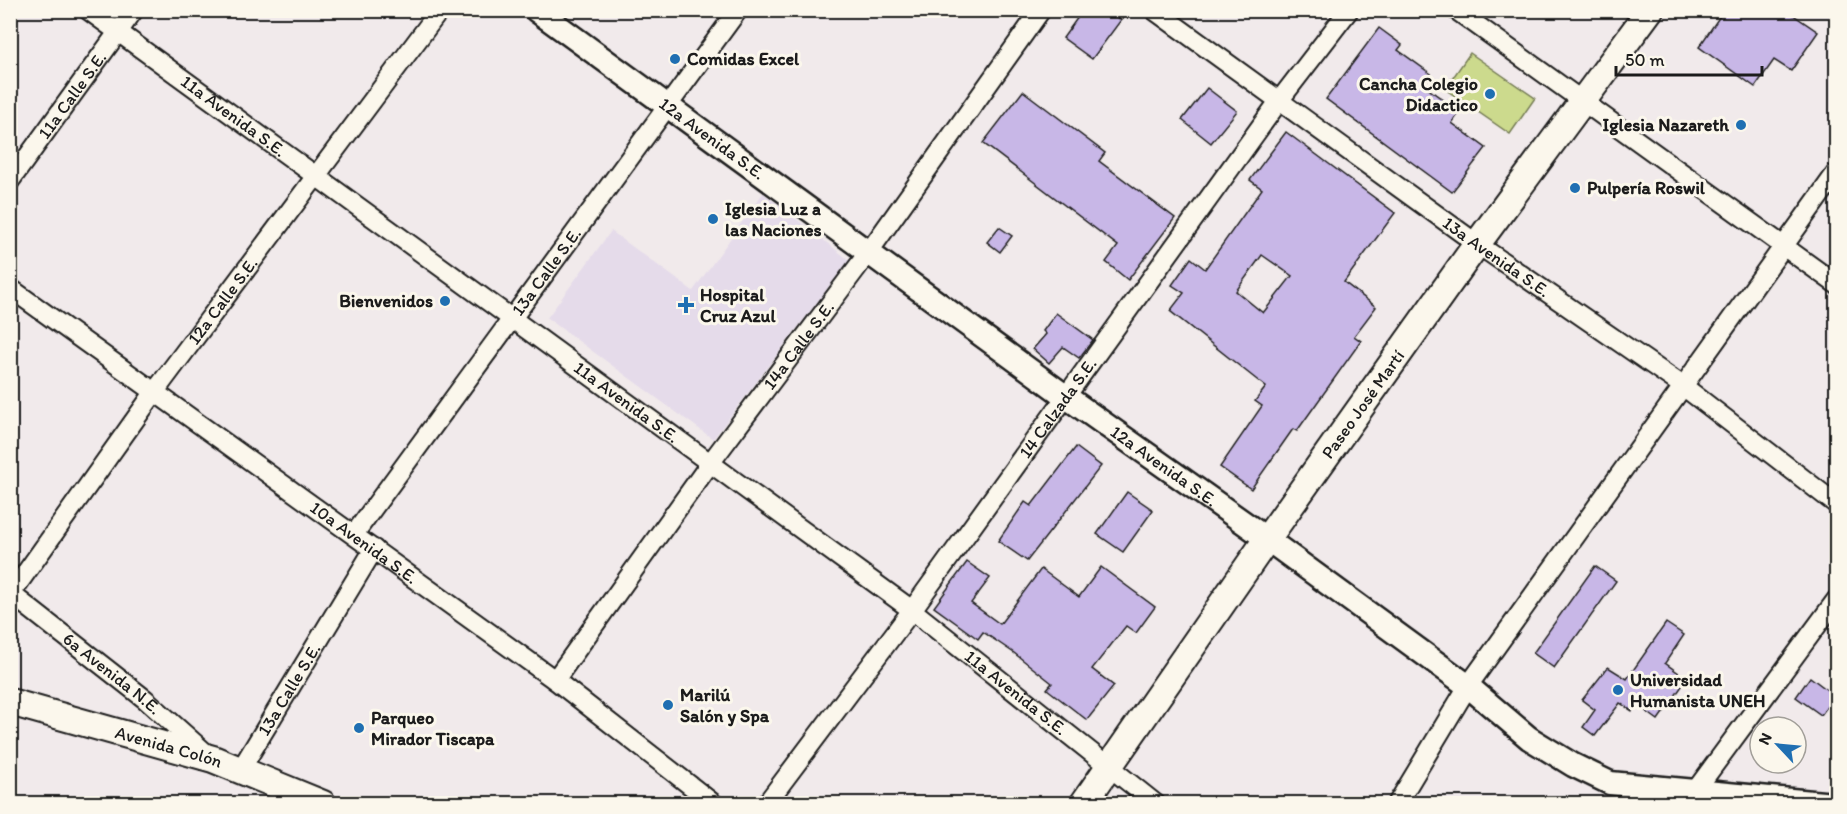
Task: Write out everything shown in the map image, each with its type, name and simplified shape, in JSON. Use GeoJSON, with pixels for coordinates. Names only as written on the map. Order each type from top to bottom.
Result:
{"type":"FeatureCollection","features":[{"type":"Feature","properties":{"kind":"main road","name":"Paseo José Martí"},"geometry":{"type":"LineString","coordinates":[[1083,804],[1267,539],[1581,101],[1650,10]]}},
{"type":"Feature","properties":{"kind":"main road","name":"Avenida Colón"},"geometry":{"type":"LineString","coordinates":[[10,702],[213,759],[323,804]]}},
{"type":"Feature","properties":{"kind":"street","name":"11a Avenida S.E."},"geometry":{"type":"LineString","coordinates":[[88,10],[912,610],[1156,804]]}},
{"type":"Feature","properties":{"kind":"street","name":"11a Calle S.E."},"geometry":{"type":"LineString","coordinates":[[10,181],[134,10]]}},
{"type":"Feature","properties":{"kind":"street","name":"12a Calle S.E."},"geometry":{"type":"LineString","coordinates":[[11,594],[156,390],[315,174],[440,10]]}},
{"type":"Feature","properties":{"kind":"street","name":"12a Avenida S.E."},"geometry":{"type":"LineString","coordinates":[[536,10],[1065,396],[1267,539],[1468,686],[1529,738],[1573,765],[1610,783],[1834,804]]}},
{"type":"Feature","properties":{"kind":"street","name":"13a Calle S.E."},"geometry":{"type":"LineString","coordinates":[[354,533],[738,10]]}},
{"type":"Feature","properties":{"kind":"street","name":"14a Calle S.E."},"geometry":{"type":"LineString","coordinates":[[555,680],[711,462],[868,253],[1041,10]]}},
{"type":"Feature","properties":{"kind":"street","name":"13a Avenida S.E."},"geometry":{"type":"LineString","coordinates":[[1154,10],[1478,244],[1683,386],[1836,504]]}},
{"type":"Feature","properties":{"kind":"street","name":"14 Calzada S.E."},"geometry":{"type":"LineString","coordinates":[[766,804],[912,610],[1279,102],[1349,10]]}},
{"type":"Feature","properties":{"kind":"street"},"geometry":{"type":"LineString","coordinates":[[1456,10],[1836,284]]}},
{"type":"Feature","properties":{"kind":"street"},"geometry":{"type":"LineString","coordinates":[[1397,804],[1468,686],[1836,172]]}},
{"type":"Feature","properties":{"kind":"street","name":"10a Avenida S.E."},"geometry":{"type":"LineString","coordinates":[[10,288],[156,390],[555,680],[714,804]]}},
{"type":"Feature","properties":{"kind":"street","name":"13a Calle S.E."},"geometry":{"type":"LineString","coordinates":[[241,769],[374,549]]}},
{"type":"Feature","properties":{"kind":"street","name":"6a Avenida N.E."},"geometry":{"type":"LineString","coordinates":[[11,594],[145,699],[213,759]]}},
{"type":"Feature","properties":{"kind":"street"},"geometry":{"type":"LineString","coordinates":[[1695,791],[1836,600]]}},
{"type":"Feature","properties":{"kind":"shaded area","name":"Hospital Cruz Azul"},"geometry":{"type":"Polygon","coordinates":[[[763,193],[849,260],[713,439],[547,318],[611,231],[693,291],[763,193]]]}},
{"type":"Feature","properties":{"kind":"green space","name":"Cancha Colegio Didactico"},"geometry":{"type":"Polygon","coordinates":[[[1470,53],[1535,98],[1510,134],[1445,89],[1470,53]]]}},
{"type":"Feature","properties":{"kind":"building"},"geometry":{"type":"Polygon","coordinates":[[[1083,10],[1108,10],[1121,20],[1092,59],[1063,38],[1083,10]]]}},
{"type":"Feature","properties":{"kind":"building"},"geometry":{"type":"Polygon","coordinates":[[[1724,10],[1786,10],[1818,32],[1791,71],[1774,60],[1755,87],[1699,47],[1724,10]]]}},
{"type":"Feature","properties":{"kind":"building"},"geometry":{"type":"Polygon","coordinates":[[[1379,28],[1402,45],[1398,50],[1431,74],[1423,85],[1460,112],[1452,123],[1486,148],[1452,192],[1326,99],[1379,28]]]}},
{"type":"Feature","properties":{"kind":"building"},"geometry":{"type":"Polygon","coordinates":[[[1207,88],[1237,111],[1211,143],[1182,120],[1207,88]]]}},
{"type":"Feature","properties":{"kind":"building"},"geometry":{"type":"Polygon","coordinates":[[[1023,91],[1105,153],[1099,161],[1175,218],[1128,280],[1106,262],[1118,246],[983,143],[1023,91]]]}},
{"type":"Feature","properties":{"kind":"building"},"geometry":{"type":"Polygon","coordinates":[[[1286,132],[1395,213],[1344,282],[1376,307],[1354,336],[1361,341],[1297,431],[1293,429],[1251,489],[1220,467],[1262,406],[1255,401],[1266,387],[1170,311],[1184,293],[1172,285],[1191,258],[1205,269],[1262,189],[1250,180],[1286,132]],[[1262,255],[1236,291],[1263,313],[1292,276],[1262,255]]]}},
{"type":"Feature","properties":{"kind":"building"},"geometry":{"type":"Polygon","coordinates":[[[999,227],[1012,236],[1000,252],[987,242],[999,227]]]}},
{"type":"Feature","properties":{"kind":"building"},"geometry":{"type":"Polygon","coordinates":[[[1056,313],[1093,340],[1079,358],[1063,347],[1049,363],[1033,349],[1046,334],[1043,331],[1056,313]]]}},
{"type":"Feature","properties":{"kind":"building"},"geometry":{"type":"Polygon","coordinates":[[[1076,447],[1101,466],[1027,561],[998,541],[1025,502],[1031,506],[1076,447]]]}},
{"type":"Feature","properties":{"kind":"building"},"geometry":{"type":"Polygon","coordinates":[[[1127,492],[1153,510],[1123,552],[1097,534],[1127,492]]]}},
{"type":"Feature","properties":{"kind":"building"},"geometry":{"type":"Polygon","coordinates":[[[967,562],[990,578],[971,603],[1000,624],[1041,569],[1079,597],[1101,567],[1155,607],[1136,633],[1126,626],[1092,669],[1114,686],[1087,720],[1047,689],[1052,683],[1014,653],[983,632],[978,639],[934,607],[967,562]]]}},
{"type":"Feature","properties":{"kind":"building"},"geometry":{"type":"Polygon","coordinates":[[[1595,566],[1616,581],[1554,668],[1533,653],[1595,566]]]}},
{"type":"Feature","properties":{"kind":"building","name":"Universidad Humanista UNEH"},"geometry":{"type":"Polygon","coordinates":[[[1666,623],[1684,635],[1665,663],[1687,679],[1658,720],[1636,704],[1632,711],[1620,703],[1595,736],[1583,727],[1595,710],[1582,700],[1608,667],[1627,679],[1666,623]]]}},
{"type":"Feature","properties":{"kind":"building"},"geometry":{"type":"Polygon","coordinates":[[[1810,677],[1835,696],[1821,715],[1796,697],[1810,677]]]}},
{"type":"Feature","properties":{"kind":"place","name":"Comidas Excel"},"geometry":{"type":"Point","coordinates":[675,59]}},
{"type":"Feature","properties":{"kind":"place","name":"Cancha Colegio Didactico"},"geometry":{"type":"Point","coordinates":[1490,94]}},
{"type":"Feature","properties":{"kind":"place","name":"Iglesia Nazareth"},"geometry":{"type":"Point","coordinates":[1741,125]}},
{"type":"Feature","properties":{"kind":"place","name":"Pulpería Roswil"},"geometry":{"type":"Point","coordinates":[1575,188]}},
{"type":"Feature","properties":{"kind":"place","name":"Iglesia Luz a las Naciones"},"geometry":{"type":"Point","coordinates":[713,219]}},
{"type":"Feature","properties":{"kind":"place","name":"Bienvenidos"},"geometry":{"type":"Point","coordinates":[445,301]}},
{"type":"Feature","properties":{"kind":"place","name":"Hospital Cruz Azul"},"geometry":{"type":"Point","coordinates":[686,305]}},
{"type":"Feature","properties":{"kind":"place","name":"Universidad Humanista UNEH"},"geometry":{"type":"Point","coordinates":[1618,690]}},
{"type":"Feature","properties":{"kind":"place","name":"Marilú Salón y Spa"},"geometry":{"type":"Point","coordinates":[668,705]}},
{"type":"Feature","properties":{"kind":"place","name":"Parqueo Mirador Tiscapa"},"geometry":{"type":"Point","coordinates":[359,728]}}]}
